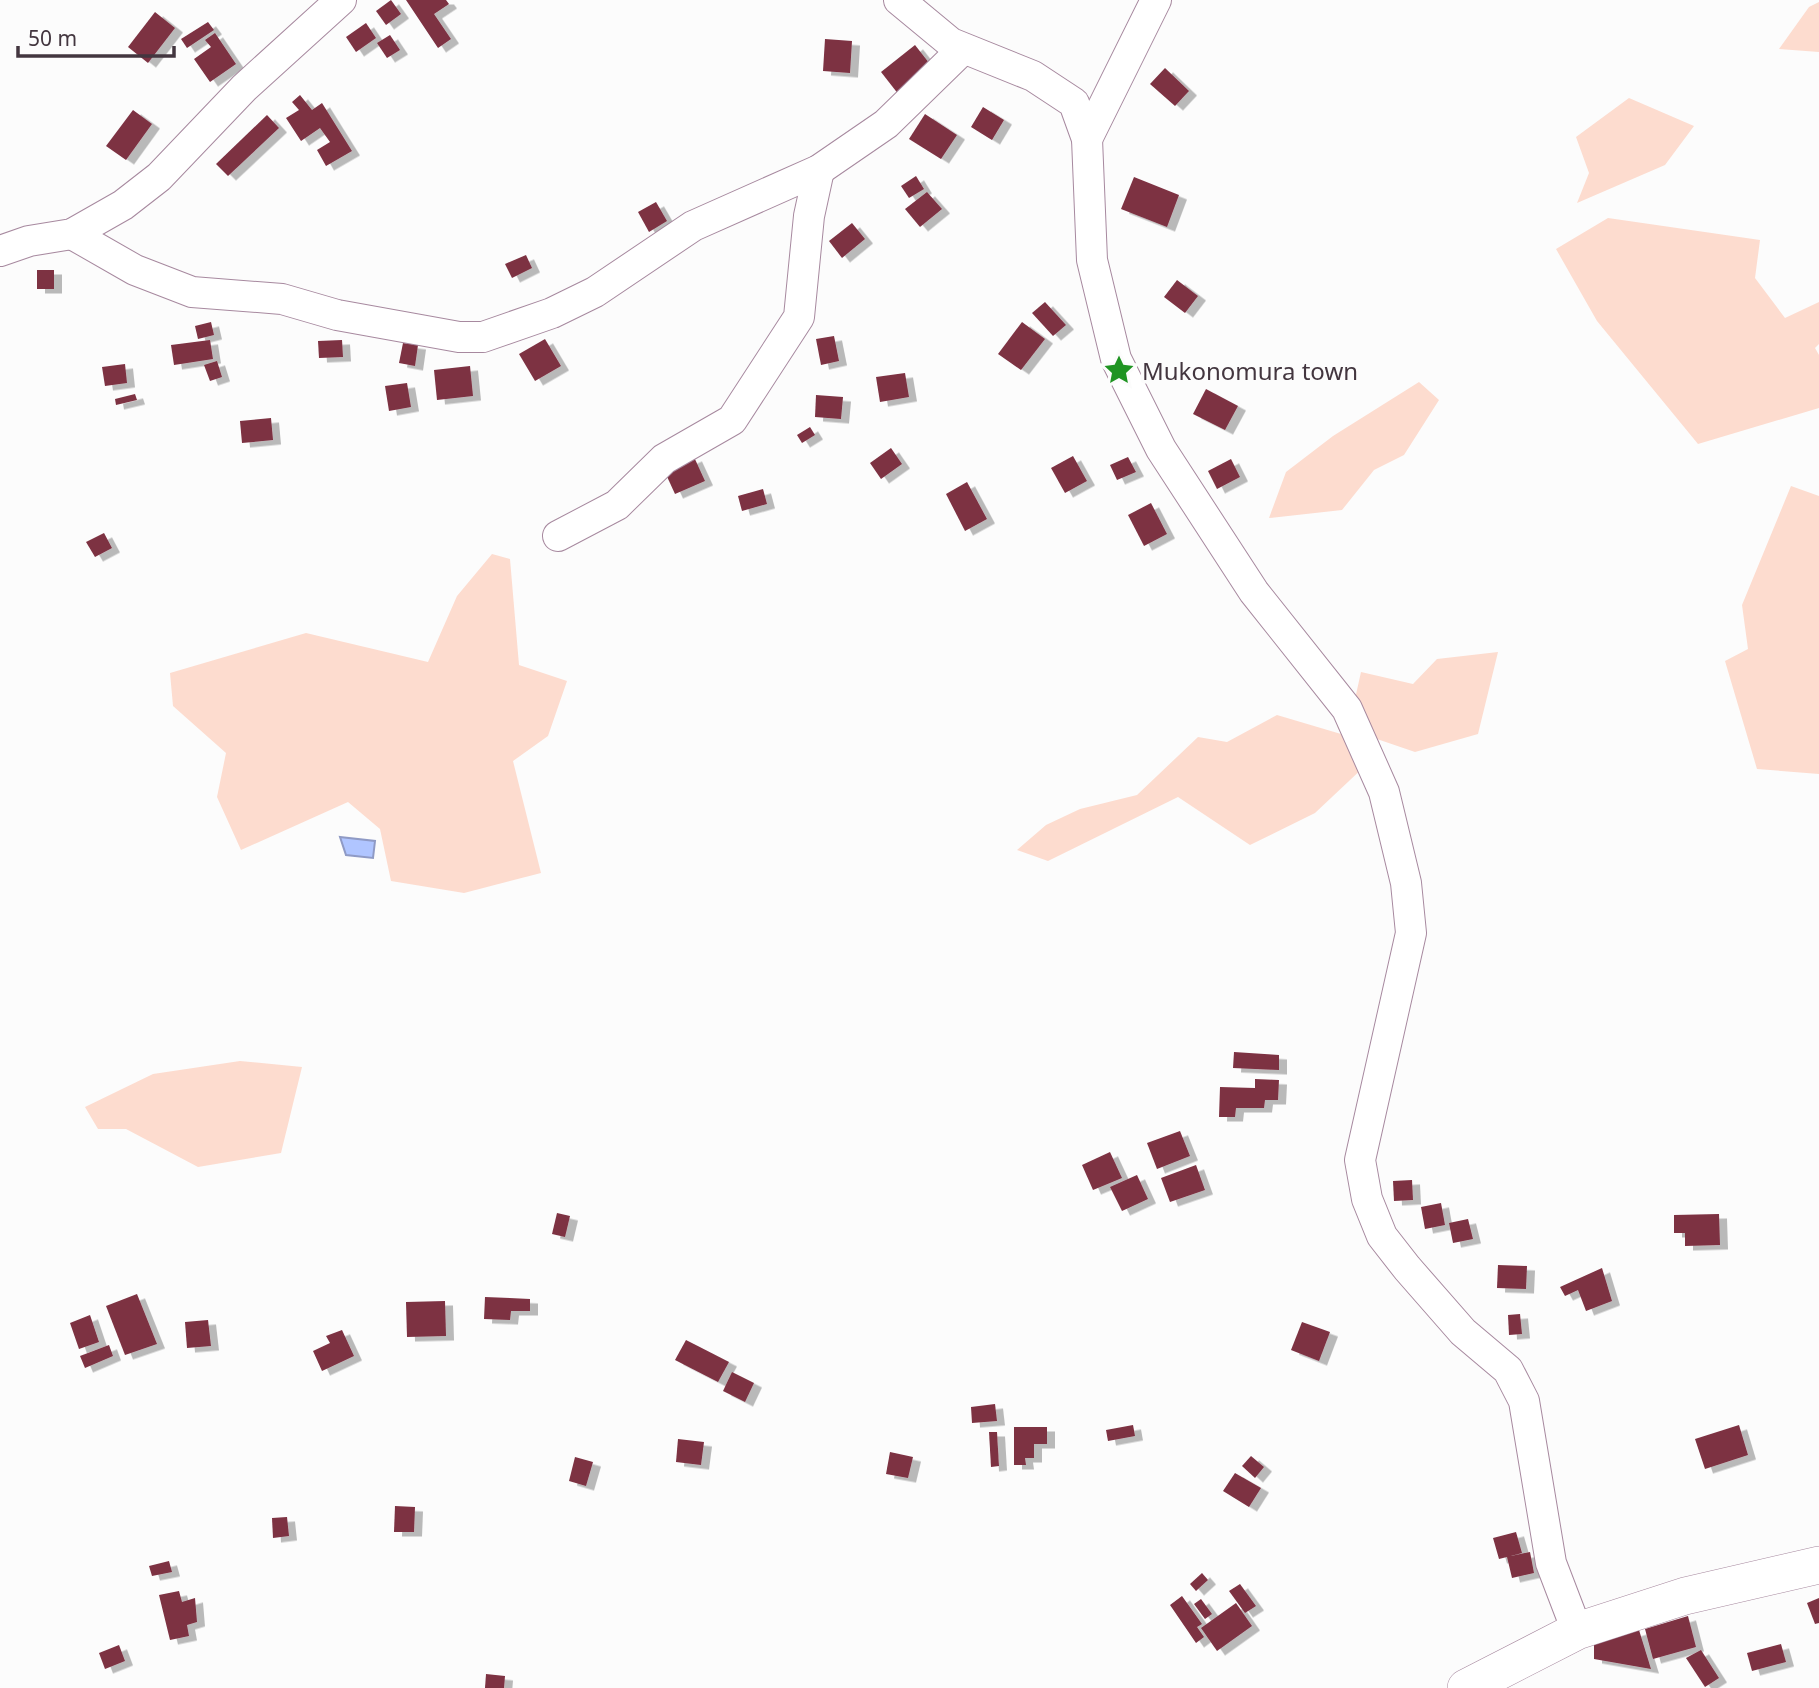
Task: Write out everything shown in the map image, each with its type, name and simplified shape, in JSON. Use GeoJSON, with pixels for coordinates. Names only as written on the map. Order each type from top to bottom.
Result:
{"type":"FeatureCollection","features":[{"type":"Feature","properties":{"kind":"main road"},"geometry":{"type":"LineString","coordinates":[[1466,1688],[1577,1631],[1685,1596],[1819,1565]]}},
{"type":"Feature","properties":{"kind":"street"},"geometry":{"type":"LineString","coordinates":[[0,251],[29,241],[72,234],[123,205],[159,177],[244,88],[341,0]]}},
{"type":"Feature","properties":{"kind":"street"},"geometry":{"type":"LineString","coordinates":[[899,0],[951,43],[1033,76],[1074,103],[1087,139],[1092,260],[1116,359],[1161,449],[1254,592],[1348,709],[1384,792],[1406,883],[1411,933],[1360,1160],[1367,1199],[1382,1236],[1407,1268],[1464,1332],[1508,1370],[1518,1385],[1524,1401],[1551,1563],[1577,1631]]}},
{"type":"Feature","properties":{"kind":"street"},"geometry":{"type":"LineString","coordinates":[[1087,139],[1156,0]]}},
{"type":"Feature","properties":{"kind":"street"},"geometry":{"type":"LineString","coordinates":[[72,234],[135,270],[191,292],[282,299],[337,316],[459,337],[483,337],[552,313],[584,298],[693,226],[819,170],[886,124],[963,49]]}},
{"type":"Feature","properties":{"kind":"street"},"geometry":{"type":"LineString","coordinates":[[558,536],[617,505],[664,459],[732,420],[799,317],[809,216],[819,170]]}},
{"type":"Feature","properties":{"kind":"shaded area"},"geometry":{"type":"Polygon","coordinates":[[[1819,2],[1819,52],[1779,49],[1809,7],[1819,2]]]}},
{"type":"Feature","properties":{"kind":"shaded area"},"geometry":{"type":"Polygon","coordinates":[[[1629,98],[1694,126],[1665,165],[1577,203],[1589,173],[1576,137],[1629,98]]]}},
{"type":"Feature","properties":{"kind":"shaded area"},"geometry":{"type":"Polygon","coordinates":[[[1608,218],[1760,240],[1755,278],[1785,318],[1819,302],[1819,344],[1815,348],[1819,355],[1819,408],[1698,444],[1597,321],[1556,249],[1608,218]]]}},
{"type":"Feature","properties":{"kind":"shaded area"},"geometry":{"type":"Polygon","coordinates":[[[1419,382],[1439,400],[1404,455],[1374,470],[1342,510],[1269,518],[1286,472],[1333,436],[1419,382]]]}},
{"type":"Feature","properties":{"kind":"shaded area"},"geometry":{"type":"Polygon","coordinates":[[[1791,486],[1819,496],[1819,774],[1757,769],[1725,661],[1748,649],[1742,605],[1791,486]]]}},
{"type":"Feature","properties":{"kind":"shaded area"},"geometry":{"type":"Polygon","coordinates":[[[492,554],[510,559],[519,665],[567,681],[548,736],[513,761],[541,873],[464,893],[391,881],[380,829],[348,802],[241,850],[217,797],[226,753],[173,706],[170,673],[306,633],[428,662],[457,596],[492,554]]]}},
{"type":"Feature","properties":{"kind":"shaded area"},"geometry":{"type":"Polygon","coordinates":[[[1498,652],[1478,734],[1415,752],[1374,738],[1355,699],[1361,672],[1413,684],[1437,659],[1498,652]]]}},
{"type":"Feature","properties":{"kind":"shaded area"},"geometry":{"type":"Polygon","coordinates":[[[1277,715],[1341,734],[1337,726],[1355,739],[1366,765],[1315,813],[1250,845],[1178,797],[1048,861],[1017,850],[1046,825],[1080,809],[1137,795],[1198,737],[1227,742],[1277,715]]]}},
{"type":"Feature","properties":{"kind":"shaded area"},"geometry":{"type":"Polygon","coordinates":[[[240,1061],[302,1067],[281,1153],[198,1167],[126,1129],[98,1129],[85,1107],[153,1074],[240,1061]]]}},
{"type":"Feature","properties":{"kind":"water"},"geometry":{"type":"Polygon","coordinates":[[[340,837],[375,841],[373,858],[346,855],[340,837]]]}},
{"type":"Feature","properties":{"kind":"building"},"geometry":{"type":"Polygon","coordinates":[[[391,0],[401,14],[386,25],[376,11],[391,0]]]}},
{"type":"Feature","properties":{"kind":"building"},"geometry":{"type":"Polygon","coordinates":[[[406,0],[446,0],[449,4],[434,14],[451,39],[438,48],[406,0]]]}},
{"type":"Feature","properties":{"kind":"building"},"geometry":{"type":"Polygon","coordinates":[[[155,12],[175,28],[148,63],[128,47],[155,12]]]}},
{"type":"Feature","properties":{"kind":"building"},"geometry":{"type":"Polygon","coordinates":[[[208,22],[214,30],[187,48],[181,39],[208,22]]]}},
{"type":"Feature","properties":{"kind":"building"},"geometry":{"type":"Polygon","coordinates":[[[366,23],[376,38],[356,52],[346,37],[366,23]]]}},
{"type":"Feature","properties":{"kind":"building"},"geometry":{"type":"Polygon","coordinates":[[[215,33],[236,64],[210,82],[194,59],[211,47],[205,40],[215,33]]]}},
{"type":"Feature","properties":{"kind":"building"},"geometry":{"type":"Polygon","coordinates":[[[390,35],[400,50],[387,58],[377,43],[390,35]]]}},
{"type":"Feature","properties":{"kind":"building"},"geometry":{"type":"Polygon","coordinates":[[[825,39],[852,41],[850,73],[823,71],[825,39]]]}},
{"type":"Feature","properties":{"kind":"building"},"geometry":{"type":"Polygon","coordinates":[[[915,45],[933,68],[899,95],[881,72],[915,45]]]}},
{"type":"Feature","properties":{"kind":"building"},"geometry":{"type":"Polygon","coordinates":[[[1165,68],[1189,91],[1175,106],[1150,84],[1165,68]]]}},
{"type":"Feature","properties":{"kind":"building"},"geometry":{"type":"Polygon","coordinates":[[[300,95],[312,110],[322,103],[352,151],[326,166],[317,150],[330,142],[320,128],[301,141],[286,118],[299,110],[292,102],[300,95]]]}},
{"type":"Feature","properties":{"kind":"building"},"geometry":{"type":"Polygon","coordinates":[[[983,107],[1004,120],[992,140],[971,127],[983,107]]]}},
{"type":"Feature","properties":{"kind":"building"},"geometry":{"type":"Polygon","coordinates":[[[133,110],[152,124],[126,160],[106,146],[133,110]]]}},
{"type":"Feature","properties":{"kind":"building"},"geometry":{"type":"Polygon","coordinates":[[[925,114],[957,135],[941,159],[909,139],[925,114]]]}},
{"type":"Feature","properties":{"kind":"building"},"geometry":{"type":"Polygon","coordinates":[[[267,115],[279,128],[228,176],[216,164],[267,115]]]}},
{"type":"Feature","properties":{"kind":"building"},"geometry":{"type":"Polygon","coordinates":[[[916,176],[924,189],[909,198],[901,186],[916,176]]]}},
{"type":"Feature","properties":{"kind":"building"},"geometry":{"type":"Polygon","coordinates":[[[1134,177],[1179,195],[1167,227],[1121,209],[1134,177]]]}},
{"type":"Feature","properties":{"kind":"building"},"geometry":{"type":"Polygon","coordinates":[[[927,192],[942,209],[920,227],[905,209],[927,192]]]}},
{"type":"Feature","properties":{"kind":"building"},"geometry":{"type":"Polygon","coordinates":[[[656,202],[667,221],[649,232],[638,212],[656,202]]]}},
{"type":"Feature","properties":{"kind":"building"},"geometry":{"type":"Polygon","coordinates":[[[852,223],[865,239],[842,258],[829,241],[852,223]]]}},
{"type":"Feature","properties":{"kind":"building"},"geometry":{"type":"Polygon","coordinates":[[[526,255],[532,268],[512,278],[505,264],[526,255]]]}},
{"type":"Feature","properties":{"kind":"building"},"geometry":{"type":"Polygon","coordinates":[[[37,270],[54,270],[54,289],[37,289],[37,270]]]}},
{"type":"Feature","properties":{"kind":"building"},"geometry":{"type":"Polygon","coordinates":[[[1177,280],[1198,296],[1185,313],[1164,297],[1177,280]]]}},
{"type":"Feature","properties":{"kind":"building"},"geometry":{"type":"Polygon","coordinates":[[[1045,302],[1066,325],[1053,336],[1032,313],[1045,302]]]}},
{"type":"Feature","properties":{"kind":"building"},"geometry":{"type":"Polygon","coordinates":[[[211,322],[214,335],[198,339],[195,326],[211,322]]]}},
{"type":"Feature","properties":{"kind":"building"},"geometry":{"type":"Polygon","coordinates":[[[1022,322],[1045,339],[1021,370],[998,354],[1022,322]]]}},
{"type":"Feature","properties":{"kind":"building"},"geometry":{"type":"Polygon","coordinates":[[[834,336],[839,361],[821,365],[816,339],[834,336]]]}},
{"type":"Feature","properties":{"kind":"building"},"geometry":{"type":"Polygon","coordinates":[[[545,339],[561,366],[535,381],[519,354],[545,339]]]}},
{"type":"Feature","properties":{"kind":"building"},"geometry":{"type":"Polygon","coordinates":[[[210,340],[213,359],[174,365],[171,345],[210,340]]]}},
{"type":"Feature","properties":{"kind":"building"},"geometry":{"type":"Polygon","coordinates":[[[342,340],[343,357],[319,358],[318,341],[342,340]]]}},
{"type":"Feature","properties":{"kind":"building"},"geometry":{"type":"Polygon","coordinates":[[[403,343],[418,345],[415,366],[399,363],[403,343]]]}},
{"type":"Feature","properties":{"kind":"building"},"geometry":{"type":"Polygon","coordinates":[[[217,361],[222,377],[210,381],[204,365],[217,361]]]}},
{"type":"Feature","properties":{"kind":"building"},"geometry":{"type":"Polygon","coordinates":[[[125,364],[127,383],[105,386],[102,367],[125,364]]]}},
{"type":"Feature","properties":{"kind":"building"},"geometry":{"type":"Polygon","coordinates":[[[470,366],[473,396],[437,400],[434,370],[470,366]]]}},
{"type":"Feature","properties":{"kind":"building"},"geometry":{"type":"Polygon","coordinates":[[[905,373],[909,397],[880,402],[876,377],[905,373]]]}},
{"type":"Feature","properties":{"kind":"building"},"geometry":{"type":"Polygon","coordinates":[[[407,383],[411,407],[389,411],[385,386],[407,383]]]}},
{"type":"Feature","properties":{"kind":"building"},"geometry":{"type":"Polygon","coordinates":[[[1206,389],[1238,406],[1225,430],[1193,414],[1206,389]]]}},
{"type":"Feature","properties":{"kind":"building"},"geometry":{"type":"Polygon","coordinates":[[[135,394],[137,400],[116,405],[115,399],[135,394]]]}},
{"type":"Feature","properties":{"kind":"building"},"geometry":{"type":"Polygon","coordinates":[[[816,395],[843,397],[841,419],[815,417],[816,395]]]}},
{"type":"Feature","properties":{"kind":"building"},"geometry":{"type":"Polygon","coordinates":[[[271,418],[273,440],[242,443],[240,421],[271,418]]]}},
{"type":"Feature","properties":{"kind":"building"},"geometry":{"type":"Polygon","coordinates":[[[810,427],[815,435],[802,443],[797,435],[810,427]]]}},
{"type":"Feature","properties":{"kind":"building"},"geometry":{"type":"Polygon","coordinates":[[[891,448],[902,464],[881,479],[870,463],[891,448]]]}},
{"type":"Feature","properties":{"kind":"building"},"geometry":{"type":"Polygon","coordinates":[[[1073,456],[1087,481],[1065,493],[1051,468],[1073,456]]]}},
{"type":"Feature","properties":{"kind":"building"},"geometry":{"type":"Polygon","coordinates":[[[694,457],[705,481],[675,494],[664,470],[694,457]]]}},
{"type":"Feature","properties":{"kind":"building"},"geometry":{"type":"Polygon","coordinates":[[[1128,457],[1136,472],[1117,480],[1110,465],[1128,457]]]}},
{"type":"Feature","properties":{"kind":"building"},"geometry":{"type":"Polygon","coordinates":[[[1231,459],[1240,477],[1217,489],[1208,471],[1231,459]]]}},
{"type":"Feature","properties":{"kind":"building"},"geometry":{"type":"Polygon","coordinates":[[[967,482],[987,519],[965,531],[946,494],[967,482]]]}},
{"type":"Feature","properties":{"kind":"building"},"geometry":{"type":"Polygon","coordinates":[[[763,489],[767,504],[742,511],[738,496],[763,489]]]}},
{"type":"Feature","properties":{"kind":"building"},"geometry":{"type":"Polygon","coordinates":[[[1151,503],[1167,534],[1144,546],[1128,515],[1151,503]]]}},
{"type":"Feature","properties":{"kind":"building"},"geometry":{"type":"Polygon","coordinates":[[[104,533],[112,548],[95,557],[86,542],[104,533]]]}},
{"type":"Feature","properties":{"kind":"building"},"geometry":{"type":"Polygon","coordinates":[[[1234,1052],[1279,1055],[1279,1070],[1233,1068],[1234,1052]]]}},
{"type":"Feature","properties":{"kind":"building"},"geometry":{"type":"Polygon","coordinates":[[[1255,1079],[1279,1080],[1278,1100],[1265,1100],[1264,1108],[1236,1108],[1235,1117],[1219,1117],[1220,1087],[1255,1088],[1255,1079]]]}},
{"type":"Feature","properties":{"kind":"building"},"geometry":{"type":"Polygon","coordinates":[[[1180,1131],[1190,1156],[1157,1169],[1147,1143],[1180,1131]]]}},
{"type":"Feature","properties":{"kind":"building"},"geometry":{"type":"Polygon","coordinates":[[[1110,1152],[1122,1178],[1093,1190],[1082,1165],[1110,1152]]]}},
{"type":"Feature","properties":{"kind":"building"},"geometry":{"type":"Polygon","coordinates":[[[1196,1165],[1205,1190],[1170,1202],[1161,1178],[1196,1165]]]}},
{"type":"Feature","properties":{"kind":"building"},"geometry":{"type":"Polygon","coordinates":[[[1137,1175],[1148,1199],[1122,1211],[1110,1187],[1137,1175]]]}},
{"type":"Feature","properties":{"kind":"building"},"geometry":{"type":"Polygon","coordinates":[[[1412,1180],[1413,1200],[1394,1201],[1393,1181],[1412,1180]]]}},
{"type":"Feature","properties":{"kind":"building"},"geometry":{"type":"Polygon","coordinates":[[[1441,1203],[1445,1225],[1425,1229],[1421,1207],[1441,1203]]]}},
{"type":"Feature","properties":{"kind":"building"},"geometry":{"type":"Polygon","coordinates":[[[557,1213],[570,1216],[565,1237],[552,1234],[557,1213]]]}},
{"type":"Feature","properties":{"kind":"building"},"geometry":{"type":"Polygon","coordinates":[[[1719,1214],[1720,1245],[1685,1246],[1685,1233],[1674,1233],[1674,1215],[1719,1214]]]}},
{"type":"Feature","properties":{"kind":"building"},"geometry":{"type":"Polygon","coordinates":[[[1468,1219],[1473,1239],[1453,1243],[1449,1223],[1468,1219]]]}},
{"type":"Feature","properties":{"kind":"building"},"geometry":{"type":"Polygon","coordinates":[[[1498,1265],[1527,1266],[1526,1289],[1497,1288],[1498,1265]]]}},
{"type":"Feature","properties":{"kind":"building"},"geometry":{"type":"Polygon","coordinates":[[[1602,1268],[1612,1301],[1586,1311],[1578,1290],[1565,1296],[1560,1287],[1602,1268]]]}},
{"type":"Feature","properties":{"kind":"building"},"geometry":{"type":"Polygon","coordinates":[[[137,1294],[157,1344],[125,1355],[106,1306],[137,1294]]]}},
{"type":"Feature","properties":{"kind":"building"},"geometry":{"type":"Polygon","coordinates":[[[485,1297],[530,1299],[530,1311],[511,1311],[510,1320],[484,1319],[485,1297]]]}},
{"type":"Feature","properties":{"kind":"building"},"geometry":{"type":"Polygon","coordinates":[[[445,1301],[446,1336],[407,1337],[406,1302],[445,1301]]]}},
{"type":"Feature","properties":{"kind":"building"},"geometry":{"type":"Polygon","coordinates":[[[1520,1314],[1522,1334],[1509,1335],[1508,1315],[1520,1314]]]}},
{"type":"Feature","properties":{"kind":"building"},"geometry":{"type":"Polygon","coordinates":[[[90,1315],[99,1342],[79,1349],[70,1323],[90,1315]]]}},
{"type":"Feature","properties":{"kind":"building"},"geometry":{"type":"Polygon","coordinates":[[[208,1320],[211,1346],[187,1348],[185,1322],[208,1320]]]}},
{"type":"Feature","properties":{"kind":"building"},"geometry":{"type":"Polygon","coordinates":[[[1302,1322],[1330,1332],[1319,1361],[1291,1350],[1302,1322]]]}},
{"type":"Feature","properties":{"kind":"building"},"geometry":{"type":"Polygon","coordinates":[[[342,1330],[354,1356],[322,1371],[313,1351],[330,1343],[326,1336],[342,1330]]]}},
{"type":"Feature","properties":{"kind":"building"},"geometry":{"type":"Polygon","coordinates":[[[686,1340],[729,1362],[718,1382],[675,1360],[686,1340]]]}},
{"type":"Feature","properties":{"kind":"building"},"geometry":{"type":"Polygon","coordinates":[[[109,1345],[113,1356],[85,1368],[80,1356],[109,1345]]]}},
{"type":"Feature","properties":{"kind":"building"},"geometry":{"type":"Polygon","coordinates":[[[732,1372],[754,1383],[745,1402],[723,1391],[732,1372]]]}},
{"type":"Feature","properties":{"kind":"building"},"geometry":{"type":"Polygon","coordinates":[[[995,1404],[997,1421],[972,1423],[971,1407],[995,1404]]]}},
{"type":"Feature","properties":{"kind":"building"},"geometry":{"type":"Polygon","coordinates":[[[1133,1425],[1135,1436],[1108,1441],[1106,1430],[1133,1425]]]}},
{"type":"Feature","properties":{"kind":"building"},"geometry":{"type":"Polygon","coordinates":[[[1739,1425],[1748,1455],[1705,1469],[1695,1439],[1739,1425]]]}},
{"type":"Feature","properties":{"kind":"building"},"geometry":{"type":"Polygon","coordinates":[[[1014,1427],[1047,1427],[1047,1444],[1034,1444],[1034,1458],[1025,1458],[1026,1465],[1014,1465],[1014,1427]]]}},
{"type":"Feature","properties":{"kind":"building"},"geometry":{"type":"Polygon","coordinates":[[[989,1432],[997,1432],[999,1466],[991,1467],[989,1432]]]}},
{"type":"Feature","properties":{"kind":"building"},"geometry":{"type":"Polygon","coordinates":[[[678,1439],[704,1442],[701,1465],[676,1462],[678,1439]]]}},
{"type":"Feature","properties":{"kind":"building"},"geometry":{"type":"Polygon","coordinates":[[[890,1452],[913,1457],[908,1478],[886,1474],[890,1452]]]}},
{"type":"Feature","properties":{"kind":"building"},"geometry":{"type":"Polygon","coordinates":[[[1251,1456],[1264,1467],[1255,1478],[1242,1466],[1251,1456]]]}},
{"type":"Feature","properties":{"kind":"building"},"geometry":{"type":"Polygon","coordinates":[[[575,1457],[593,1462],[586,1486],[569,1481],[575,1457]]]}},
{"type":"Feature","properties":{"kind":"building"},"geometry":{"type":"Polygon","coordinates":[[[1235,1473],[1261,1488],[1249,1507],[1223,1491],[1235,1473]]]}},
{"type":"Feature","properties":{"kind":"building"},"geometry":{"type":"Polygon","coordinates":[[[395,1506],[415,1507],[414,1532],[394,1532],[395,1506]]]}},
{"type":"Feature","properties":{"kind":"building"},"geometry":{"type":"Polygon","coordinates":[[[287,1517],[289,1536],[273,1538],[272,1518],[287,1517]]]}},
{"type":"Feature","properties":{"kind":"building"},"geometry":{"type":"Polygon","coordinates":[[[1516,1532],[1522,1553],[1511,1556],[1530,1552],[1534,1573],[1512,1578],[1507,1557],[1499,1559],[1493,1538],[1516,1532]]]}},
{"type":"Feature","properties":{"kind":"building"},"geometry":{"type":"Polygon","coordinates":[[[169,1561],[172,1572],[152,1576],[149,1566],[169,1561]]]}},
{"type":"Feature","properties":{"kind":"building"},"geometry":{"type":"Polygon","coordinates":[[[1202,1573],[1208,1580],[1196,1591],[1190,1584],[1202,1573]]]}},
{"type":"Feature","properties":{"kind":"building"},"geometry":{"type":"Polygon","coordinates":[[[1240,1584],[1256,1606],[1245,1613],[1229,1591],[1240,1584]]]}},
{"type":"Feature","properties":{"kind":"building"},"geometry":{"type":"Polygon","coordinates":[[[179,1591],[182,1602],[195,1598],[197,1622],[187,1625],[189,1636],[170,1640],[159,1595],[179,1591]]]}},
{"type":"Feature","properties":{"kind":"building"},"geometry":{"type":"Polygon","coordinates":[[[1182,1596],[1202,1624],[1197,1627],[1204,1637],[1196,1643],[1170,1605],[1182,1596]]]}},
{"type":"Feature","properties":{"kind":"building"},"geometry":{"type":"Polygon","coordinates":[[[1819,1598],[1819,1623],[1815,1624],[1807,1603],[1819,1598]]]}},
{"type":"Feature","properties":{"kind":"building"},"geometry":{"type":"Polygon","coordinates":[[[1201,1599],[1212,1614],[1205,1619],[1194,1604],[1201,1599]]]}},
{"type":"Feature","properties":{"kind":"building"},"geometry":{"type":"Polygon","coordinates":[[[1236,1603],[1252,1626],[1217,1651],[1201,1628],[1236,1603]]]}},
{"type":"Feature","properties":{"kind":"building"},"geometry":{"type":"Polygon","coordinates":[[[1688,1616],[1696,1647],[1653,1659],[1645,1629],[1688,1616]]]}},
{"type":"Feature","properties":{"kind":"building"},"geometry":{"type":"Polygon","coordinates":[[[1639,1630],[1651,1669],[1594,1659],[1594,1644],[1639,1630]]]}},
{"type":"Feature","properties":{"kind":"building"},"geometry":{"type":"Polygon","coordinates":[[[1781,1644],[1786,1662],[1752,1671],[1747,1653],[1781,1644]]]}},
{"type":"Feature","properties":{"kind":"building"},"geometry":{"type":"Polygon","coordinates":[[[119,1645],[125,1661],[105,1669],[99,1653],[119,1645]]]}},
{"type":"Feature","properties":{"kind":"building"},"geometry":{"type":"Polygon","coordinates":[[[1701,1650],[1719,1678],[1705,1687],[1686,1658],[1701,1650]]]}},
{"type":"Feature","properties":{"kind":"building"},"geometry":{"type":"Polygon","coordinates":[[[486,1674],[505,1676],[504,1688],[485,1688],[486,1674]]]}},
{"type":"Feature","properties":{"kind":"place","name":"Mukonomura town"},"geometry":{"type":"Point","coordinates":[1119,370]}}]}
